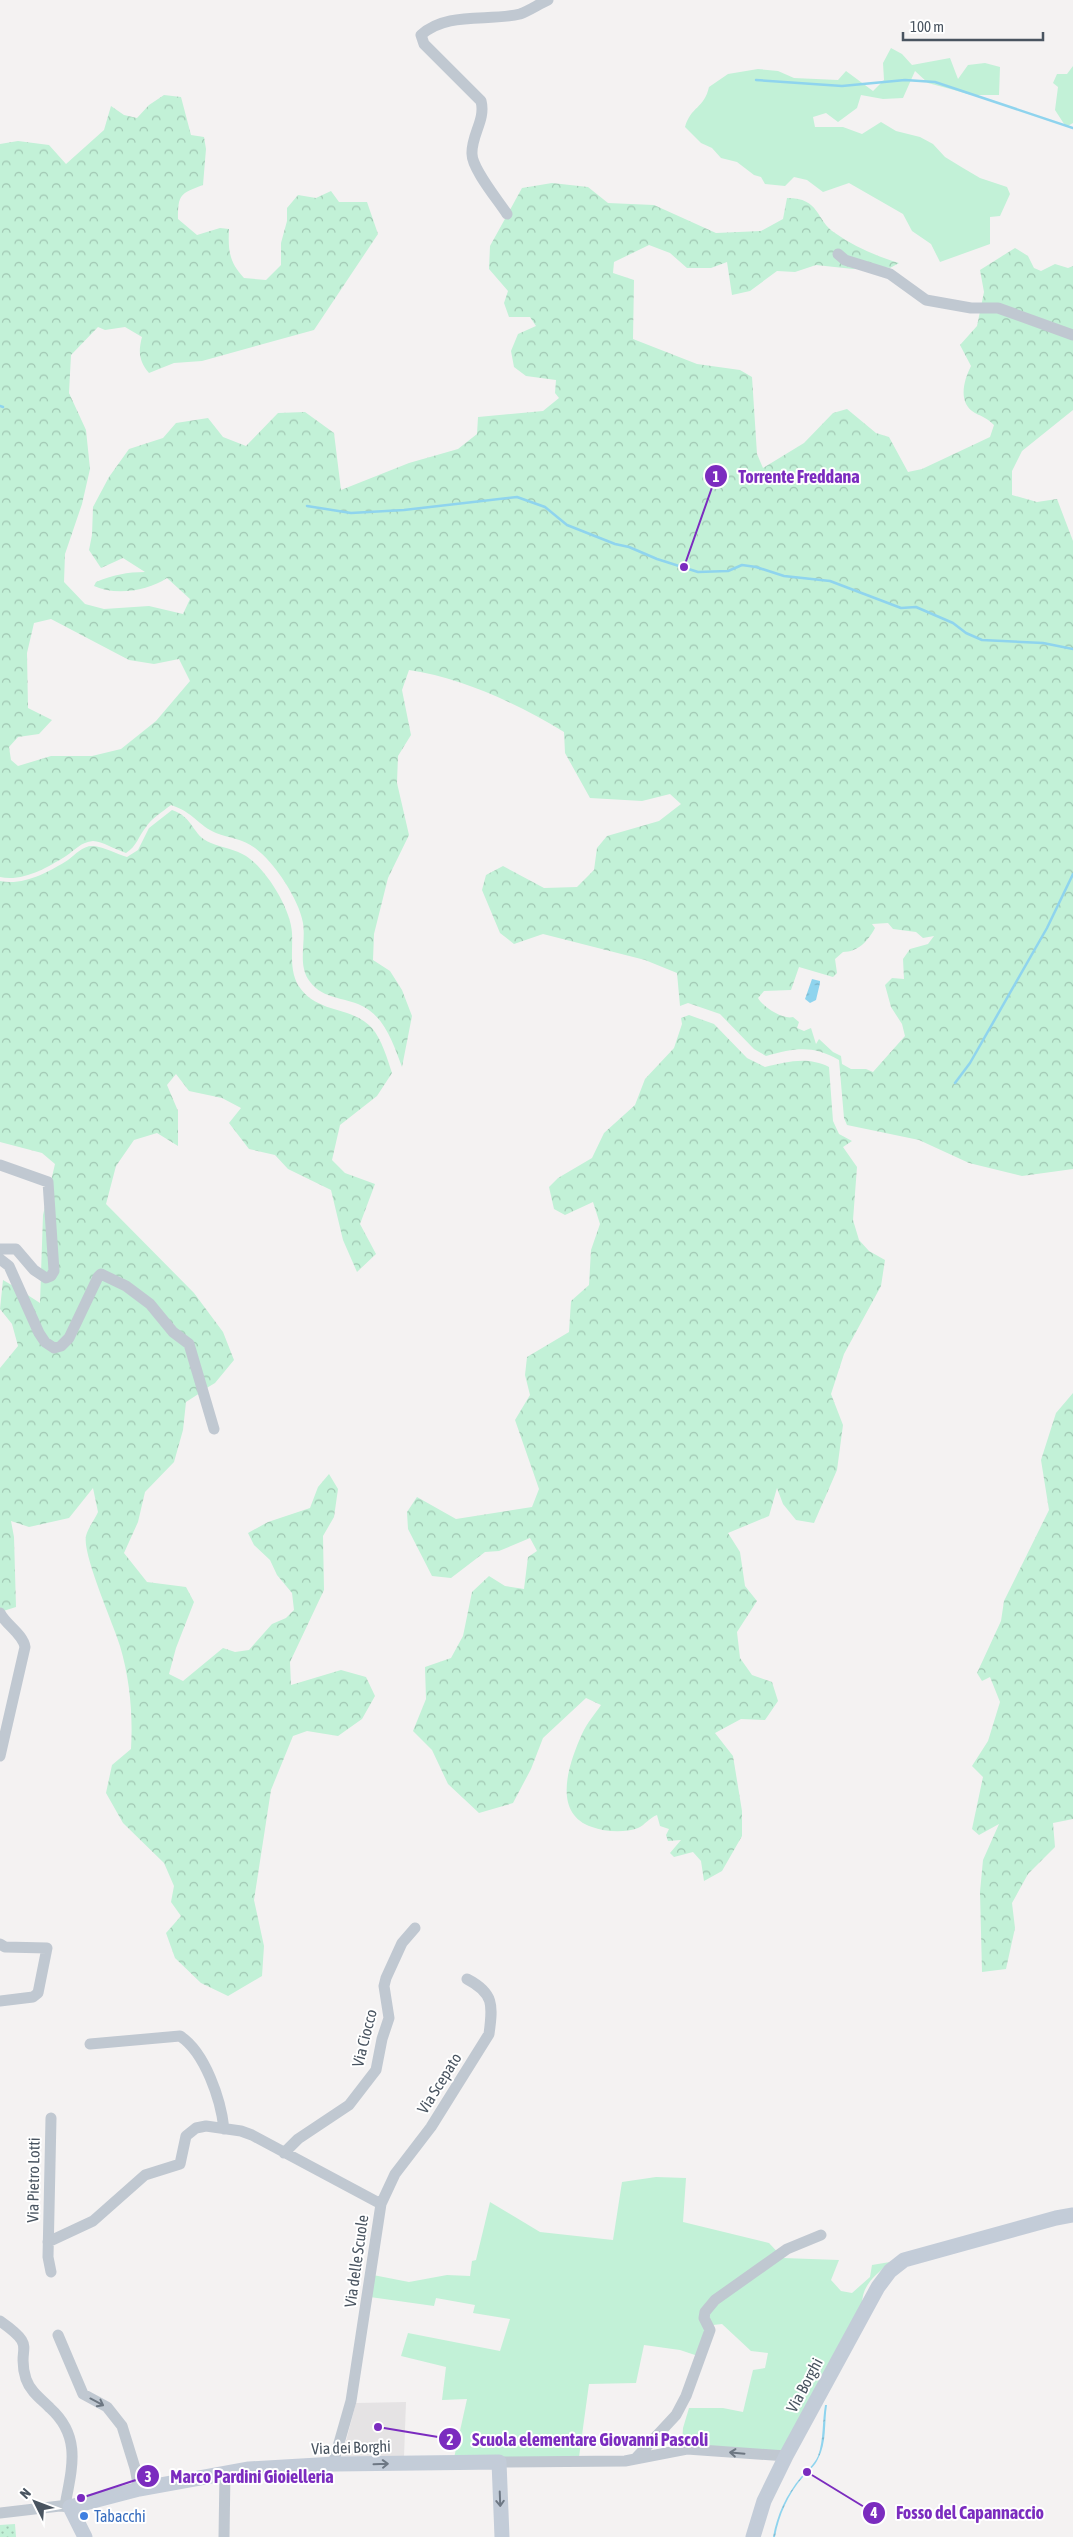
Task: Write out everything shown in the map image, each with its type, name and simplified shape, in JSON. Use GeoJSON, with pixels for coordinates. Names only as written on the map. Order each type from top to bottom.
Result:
{"type":"FeatureCollection","features":[{"type":"Feature","properties":{"kind":"street"},"geometry":{"type":"LineString","coordinates":[[507,214],[472,157],[475,137],[482,118],[481,101],[424,44],[421,35],[428,28],[473,17],[520,14],[548,0]]}},
{"type":"Feature","properties":{"kind":"street"},"geometry":{"type":"LineString","coordinates":[[838,254],[845,260],[890,274],[926,300],[971,308],[998,308],[1073,335]]}},
{"type":"Feature","properties":{"kind":"street"},"geometry":{"type":"LineString","coordinates":[[0,1165],[48,1182],[54,1271],[51,1276],[46,1278],[34,1270],[26,1258],[16,1249],[0,1249]]}},
{"type":"Feature","properties":{"kind":"street"},"geometry":{"type":"LineString","coordinates":[[0,1259],[9,1266],[39,1333],[45,1342],[54,1348],[61,1346],[69,1338],[101,1274],[126,1286],[150,1304],[173,1332],[189,1344],[214,1429]]}},
{"type":"Feature","properties":{"kind":"street"},"geometry":{"type":"LineString","coordinates":[[0,1613],[5,1622],[22,1639],[25,1647],[0,1756]]}},
{"type":"Feature","properties":{"kind":"street","name":"Via Ciocco"},"geometry":{"type":"LineString","coordinates":[[284,2153],[298,2139],[349,2105],[376,2070],[380,2045],[389,2018],[384,1986],[386,1978],[402,1943],[415,1928]]}},
{"type":"Feature","properties":{"kind":"street"},"geometry":{"type":"LineString","coordinates":[[0,1944],[5,1947],[47,1948],[38,1993],[33,1997],[0,2001]]}},
{"type":"Feature","properties":{"kind":"street","name":"Via Scepato"},"geometry":{"type":"LineString","coordinates":[[380,2204],[395,2174],[431,2127],[489,2034],[491,2019],[489,1995],[483,1987],[467,1979]]}},
{"type":"Feature","properties":{"kind":"street"},"geometry":{"type":"LineString","coordinates":[[90,2044],[180,2036],[190,2042],[198,2052],[208,2074],[223,2115],[224,2129]]}},
{"type":"Feature","properties":{"kind":"street","name":"Via Pietro Lotti"},"geometry":{"type":"LineString","coordinates":[[51,2118],[48,2242],[51,2272]]}},
{"type":"Feature","properties":{"kind":"street","name":"Via delle Scuole"},"geometry":{"type":"LineString","coordinates":[[48,2242],[93,2221],[146,2175],[180,2164],[186,2136],[196,2128],[206,2126],[252,2134],[380,2204],[354,2383],[333,2464]]}},
{"type":"Feature","properties":{"kind":"street","name":"Via Borghi"},"geometry":{"type":"LineString","coordinates":[[753,2537],[764,2501],[786,2456],[878,2287],[890,2271],[904,2260],[1056,2218],[1073,2216]]}},
{"type":"Feature","properties":{"kind":"street"},"geometry":{"type":"LineString","coordinates":[[636,2458],[676,2415],[686,2396],[710,2330],[704,2318],[705,2312],[715,2300],[786,2249],[821,2235]]}},
{"type":"Feature","properties":{"kind":"street"},"geometry":{"type":"LineString","coordinates":[[0,2321],[22,2338],[25,2345],[26,2379],[35,2394],[52,2409],[67,2427],[74,2452],[68,2504],[76,2514],[85,2537]]}},
{"type":"Feature","properties":{"kind":"street"},"geometry":{"type":"LineString","coordinates":[[58,2335],[83,2394],[107,2407],[122,2426],[135,2468],[139,2489]]}},
{"type":"Feature","properties":{"kind":"street","name":"Via dei Borghi"},"geometry":{"type":"LineString","coordinates":[[68,2504],[226,2472],[333,2464],[625,2461],[687,2449],[786,2456]]}},
{"type":"Feature","properties":{"kind":"street"},"geometry":{"type":"LineString","coordinates":[[499,2462],[502,2537]]}},
{"type":"Feature","properties":{"kind":"street"},"geometry":{"type":"LineString","coordinates":[[224,2537],[226,2472]]}},
{"type":"Feature","properties":{"kind":"street"},"geometry":{"type":"LineString","coordinates":[[0,2513],[68,2504]]}},
{"type":"Feature","properties":{"kind":"shaded area"},"geometry":{"type":"Polygon","coordinates":[[[406,2402],[404,2457],[342,2456],[356,2403],[406,2402]]]}},
{"type":"Feature","properties":{"kind":"green space"},"geometry":{"type":"Polygon","coordinates":[[[891,48],[902,54],[912,65],[950,58],[958,79],[968,65],[985,63],[1000,67],[999,95],[971,95],[928,83],[915,71],[903,98],[883,99],[861,95],[857,108],[838,122],[826,113],[813,117],[815,127],[843,127],[862,134],[881,122],[896,131],[920,137],[933,144],[945,157],[980,178],[1007,187],[1010,194],[1000,216],[990,217],[990,244],[940,262],[931,244],[912,231],[903,214],[849,183],[823,192],[807,180],[794,177],[785,186],[765,184],[761,177],[754,175],[737,162],[721,158],[712,148],[701,143],[685,127],[691,115],[704,100],[709,87],[728,74],[758,69],[778,71],[794,78],[838,80],[846,71],[873,91],[884,80],[883,63],[891,48]]]}},
{"type":"Feature","properties":{"kind":"green space"},"geometry":{"type":"Polygon","coordinates":[[[1073,66],[1073,123],[1066,127],[1055,110],[1058,87],[1053,83],[1057,74],[1067,74],[1073,66]]]}},
{"type":"Feature","properties":{"kind":"green space"},"geometry":{"type":"Polygon","coordinates":[[[164,95],[181,97],[191,135],[204,137],[206,149],[203,185],[182,196],[179,204],[178,219],[197,235],[220,228],[229,229],[230,255],[235,267],[244,278],[266,280],[281,265],[281,243],[287,221],[287,208],[298,195],[316,198],[331,191],[339,202],[367,202],[378,234],[314,330],[202,361],[174,363],[149,373],[140,356],[142,337],[125,327],[105,330],[98,327],[71,355],[69,393],[86,430],[90,469],[82,504],[65,554],[64,582],[85,604],[104,609],[149,606],[183,614],[190,599],[167,578],[151,586],[131,591],[112,591],[94,586],[96,582],[114,576],[145,572],[123,558],[101,568],[89,550],[92,535],[93,507],[109,477],[129,449],[163,438],[176,423],[208,418],[223,437],[246,446],[278,413],[305,412],[334,433],[341,490],[409,463],[458,449],[477,434],[478,417],[543,411],[559,398],[555,393],[556,380],[526,376],[514,367],[511,351],[518,334],[536,326],[530,317],[509,317],[504,303],[508,291],[489,269],[490,246],[522,188],[552,183],[588,187],[608,203],[654,205],[716,233],[761,231],[783,219],[787,198],[798,199],[812,206],[829,228],[850,243],[899,263],[890,268],[871,265],[853,269],[816,265],[795,272],[777,271],[750,291],[732,295],[727,262],[711,268],[687,268],[670,253],[649,245],[614,262],[613,273],[634,280],[633,339],[697,364],[740,370],[752,377],[757,454],[763,468],[804,443],[833,413],[847,409],[876,433],[889,437],[908,472],[922,469],[990,437],[994,425],[969,409],[964,397],[964,384],[971,366],[960,345],[977,326],[984,292],[980,270],[1015,248],[1028,256],[1034,268],[1041,271],[1055,264],[1068,268],[1073,266],[1073,410],[1022,451],[1012,471],[1012,495],[1037,502],[1057,499],[1073,541],[1073,1169],[1022,1176],[969,1163],[919,1140],[847,1125],[844,1118],[839,1060],[820,1052],[804,1049],[766,1056],[754,1049],[720,1014],[688,1003],[680,1006],[677,973],[645,960],[543,934],[514,944],[500,933],[482,890],[486,875],[503,866],[544,888],[577,887],[594,870],[597,848],[607,836],[659,821],[681,804],[670,794],[642,801],[590,798],[565,753],[564,732],[509,702],[450,679],[409,670],[402,690],[411,735],[398,756],[397,783],[409,835],[388,878],[374,934],[373,960],[390,971],[402,990],[412,1016],[402,1067],[386,1030],[375,1015],[358,1004],[318,990],[308,979],[303,966],[304,930],[301,913],[285,882],[270,862],[250,845],[210,830],[179,808],[171,805],[154,818],[133,847],[126,853],[101,842],[93,841],[82,845],[51,865],[34,873],[17,878],[0,877],[0,144],[18,141],[49,145],[66,164],[104,130],[111,106],[124,115],[137,118],[149,105],[164,95]],[[51,619],[34,623],[27,653],[28,708],[52,720],[39,734],[18,737],[9,747],[11,760],[18,766],[51,756],[92,756],[121,749],[156,721],[190,681],[179,659],[154,664],[129,660],[51,619]],[[888,923],[872,924],[875,928],[862,945],[848,952],[843,952],[835,959],[837,973],[833,977],[799,967],[791,990],[764,991],[758,998],[774,1012],[784,1017],[793,1017],[799,1022],[797,1028],[804,1031],[811,1028],[816,1044],[819,1039],[833,1052],[841,1056],[842,1064],[851,1069],[866,1069],[873,1072],[905,1036],[902,1024],[891,1007],[885,985],[892,978],[904,979],[903,959],[910,949],[928,944],[934,936],[923,938],[916,932],[893,929],[888,923]]]}},
{"type":"Feature","properties":{"kind":"green space"},"geometry":{"type":"Polygon","coordinates":[[[172,810],[185,817],[205,840],[246,856],[261,870],[276,890],[291,923],[292,966],[298,985],[306,995],[315,1001],[354,1016],[372,1028],[386,1055],[392,1073],[377,1096],[340,1125],[332,1160],[345,1173],[375,1184],[360,1224],[376,1254],[357,1272],[343,1240],[331,1190],[288,1169],[275,1155],[249,1149],[229,1123],[241,1108],[222,1098],[189,1091],[176,1074],[167,1085],[178,1111],[178,1146],[157,1133],[134,1140],[116,1166],[106,1204],[194,1293],[223,1332],[234,1360],[215,1383],[205,1389],[191,1343],[105,1271],[60,1344],[47,1340],[23,1292],[40,1303],[43,1215],[55,1164],[42,1153],[0,1142],[0,881],[18,882],[36,877],[61,865],[80,850],[90,846],[102,848],[127,857],[138,850],[149,828],[172,810]]]}},
{"type":"Feature","properties":{"kind":"green space"},"geometry":{"type":"Polygon","coordinates":[[[689,1015],[714,1024],[747,1058],[765,1067],[805,1061],[829,1067],[833,1121],[839,1134],[852,1141],[843,1147],[857,1167],[853,1220],[859,1240],[869,1251],[885,1260],[881,1286],[844,1354],[831,1394],[843,1425],[837,1470],[814,1523],[796,1520],[783,1504],[777,1488],[769,1516],[728,1533],[740,1552],[745,1586],[757,1601],[737,1632],[740,1658],[752,1675],[772,1682],[778,1701],[765,1720],[741,1719],[715,1733],[733,1756],[742,1811],[742,1836],[722,1871],[704,1881],[701,1861],[693,1852],[674,1857],[670,1853],[681,1840],[668,1841],[666,1835],[669,1829],[660,1826],[657,1815],[638,1828],[627,1831],[615,1831],[592,1827],[579,1820],[571,1811],[567,1799],[567,1786],[572,1759],[584,1730],[601,1705],[586,1698],[543,1738],[531,1769],[513,1803],[479,1813],[448,1784],[432,1750],[413,1731],[426,1699],[425,1667],[451,1658],[463,1636],[472,1592],[489,1576],[505,1586],[524,1589],[528,1557],[537,1551],[530,1538],[499,1551],[485,1552],[451,1578],[432,1576],[408,1529],[407,1512],[417,1497],[456,1519],[532,1507],[539,1489],[515,1420],[530,1395],[525,1375],[527,1357],[569,1332],[571,1301],[589,1285],[591,1250],[600,1224],[593,1202],[565,1215],[554,1209],[549,1187],[558,1178],[592,1158],[604,1133],[635,1105],[645,1079],[674,1048],[682,1024],[681,1018],[689,1015]]]}},
{"type":"Feature","properties":{"kind":"green space"},"geometry":{"type":"Polygon","coordinates":[[[102,1276],[148,1307],[186,1346],[200,1393],[186,1402],[183,1430],[174,1462],[145,1492],[138,1522],[124,1553],[147,1582],[186,1587],[194,1602],[176,1648],[169,1674],[183,1681],[223,1648],[235,1652],[249,1650],[272,1624],[286,1618],[294,1610],[292,1593],[277,1575],[270,1560],[254,1545],[248,1533],[268,1522],[310,1508],[318,1487],[329,1474],[338,1489],[334,1517],[323,1536],[324,1590],[290,1662],[291,1685],[341,1670],[366,1677],[375,1696],[362,1719],[338,1736],[307,1731],[293,1736],[271,1790],[254,1900],[264,1946],[262,1976],[228,1996],[201,1983],[175,1958],[166,1933],[181,1916],[171,1902],[174,1886],[164,1863],[123,1823],[106,1793],[112,1765],[131,1749],[132,1723],[128,1684],[120,1646],[93,1573],[86,1545],[87,1533],[98,1512],[93,1488],[69,1518],[29,1527],[11,1521],[14,1537],[16,1607],[0,1612],[0,1368],[18,1346],[12,1324],[0,1309],[3,1280],[15,1287],[37,1334],[63,1348],[102,1276]]]}},
{"type":"Feature","properties":{"kind":"green space"},"geometry":{"type":"Polygon","coordinates":[[[1073,1393],[1073,1819],[1053,1823],[1055,1847],[1028,1874],[1012,1903],[1015,1928],[1006,1969],[982,1972],[980,1892],[983,1860],[999,1824],[979,1835],[972,1829],[983,1777],[972,1766],[988,1741],[1000,1702],[990,1677],[982,1681],[977,1673],[1001,1621],[1004,1601],[1049,1510],[1041,1460],[1056,1413],[1073,1393]]]}},
{"type":"Feature","properties":{"kind":"green space"},"geometry":{"type":"Polygon","coordinates":[[[656,2177],[686,2178],[683,2222],[769,2243],[783,2258],[839,2260],[831,2280],[841,2291],[852,2293],[870,2277],[872,2265],[890,2262],[866,2287],[862,2299],[862,2307],[783,2450],[743,2450],[682,2443],[683,2428],[689,2408],[723,2408],[743,2412],[753,2370],[765,2368],[768,2353],[751,2351],[722,2324],[704,2326],[706,2332],[698,2356],[680,2350],[644,2345],[636,2383],[589,2384],[579,2457],[454,2458],[467,2399],[442,2400],[446,2367],[401,2356],[408,2333],[500,2351],[510,2319],[473,2313],[475,2305],[436,2298],[434,2306],[370,2297],[373,2275],[409,2282],[447,2275],[470,2276],[472,2261],[476,2260],[490,2202],[540,2232],[613,2240],[622,2182],[656,2177]]]}},
{"type":"Feature","properties":{"kind":"green space"},"geometry":{"type":"Polygon","coordinates":[[[15,2524],[16,2537],[0,2537],[0,2525],[15,2524]]]}},
{"type":"Feature","properties":{"kind":"water"},"geometry":{"type":"Polygon","coordinates":[[[812,979],[820,981],[820,983],[816,1000],[810,1003],[805,999],[812,979]]]}},
{"type":"Feature","properties":{"kind":"water"},"geometry":{"type":"Polygon","coordinates":[[[825,2405],[827,2405],[825,2433],[821,2453],[789,2498],[779,2521],[775,2537],[773,2537],[777,2521],[787,2498],[818,2456],[825,2405]]]}},
{"type":"Feature","properties":{"kind":"waterway"},"geometry":{"type":"LineString","coordinates":[[756,80],[842,86],[905,80],[935,82],[1073,128]]}},
{"type":"Feature","properties":{"kind":"waterway"},"geometry":{"type":"LineString","coordinates":[[307,506],[351,513],[404,510],[517,497],[545,507],[567,525],[615,544],[629,547],[657,559],[698,572],[728,571],[742,565],[756,567],[784,576],[830,581],[901,608],[916,607],[953,623],[966,633],[982,640],[1043,643],[1073,649]]}},
{"type":"Feature","properties":{"kind":"waterway"},"geometry":{"type":"LineString","coordinates":[[955,1083],[970,1063],[1047,928],[1073,874]]}},
{"type":"Feature","properties":{"kind":"place","name":"Torrente Freddana"},"geometry":{"type":"Point","coordinates":[684,567]}},
{"type":"Feature","properties":{"kind":"place","name":"Scuola elementare Giovanni Pascoli"},"geometry":{"type":"Point","coordinates":[378,2427]}},
{"type":"Feature","properties":{"kind":"place","name":"Fosso del Capannaccio"},"geometry":{"type":"Point","coordinates":[807,2472]}},
{"type":"Feature","properties":{"kind":"place","name":"Marco Pardini Gioielleria"},"geometry":{"type":"Point","coordinates":[81,2498]}},
{"type":"Feature","properties":{"kind":"place","name":"Tabacchi"},"geometry":{"type":"Point","coordinates":[84,2516]}}]}
